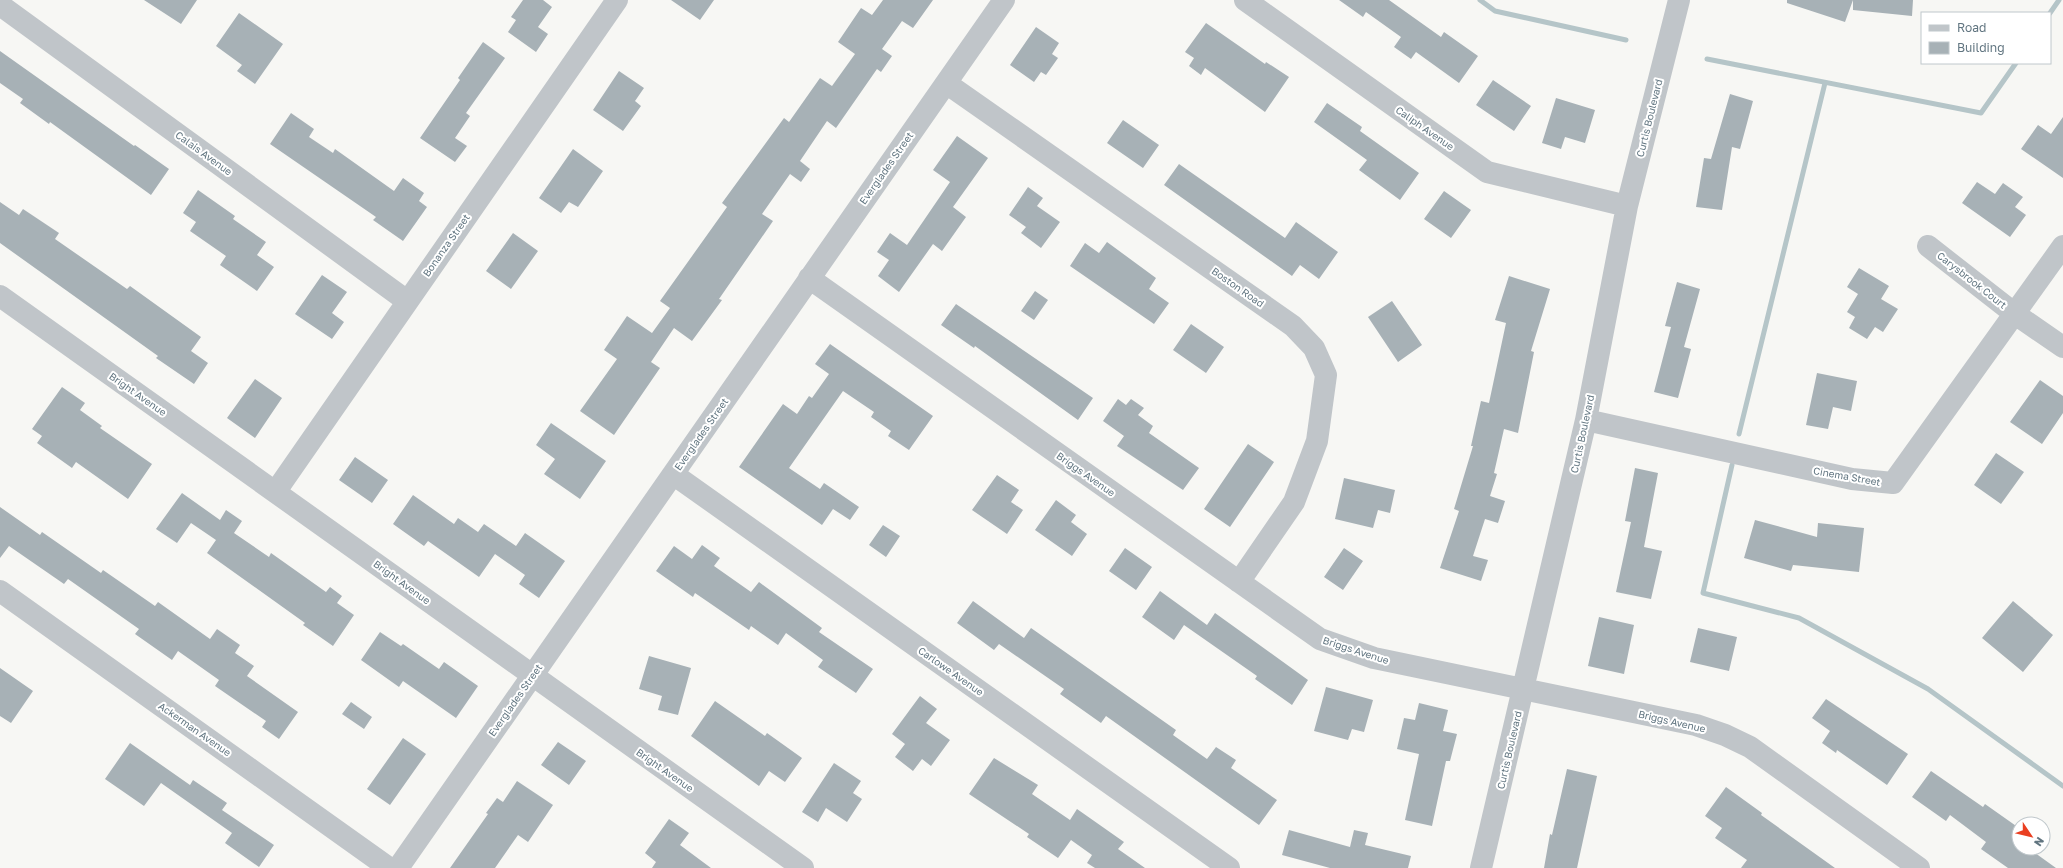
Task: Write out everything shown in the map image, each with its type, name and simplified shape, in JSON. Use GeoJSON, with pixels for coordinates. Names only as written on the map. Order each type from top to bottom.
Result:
{"type":"FeatureCollection","features":[{"type":"Feature","properties":{"kind":"street","name":"Bonanza Street"},"geometry":{"type":"LineString","coordinates":[[276,491],[617,0]]}},
{"type":"Feature","properties":{"kind":"street","name":"Everglades Street"},"geometry":{"type":"LineString","coordinates":[[398,868],[1004,0]]}},
{"type":"Feature","properties":{"kind":"street","name":"Caliph Avenue"},"geometry":{"type":"LineString","coordinates":[[1245,0],[1487,172],[1627,206]]}},
{"type":"Feature","properties":{"kind":"street","name":"Curtis Boulevard"},"geometry":{"type":"LineString","coordinates":[[1481,868],[1586,420],[1627,206],[1679,0]]}},
{"type":"Feature","properties":{"kind":"street","name":"Calais Avenue"},"geometry":{"type":"LineString","coordinates":[[0,6],[407,301]]}},
{"type":"Feature","properties":{"kind":"street","name":"Boston Road"},"geometry":{"type":"LineString","coordinates":[[946,83],[1293,326],[1314,348],[1326,375],[1317,441],[1294,502],[1239,582]]}},
{"type":"Feature","properties":{"kind":"street","name":"Carysbrook Court"},"geometry":{"type":"LineString","coordinates":[[1928,246],[2015,314],[2063,347]]}},
{"type":"Feature","properties":{"kind":"street","name":"Cinema Street"},"geometry":{"type":"LineString","coordinates":[[1586,420],[1852,479],[1893,483],[2063,246]]}},
{"type":"Feature","properties":{"kind":"street","name":"Briggs Avenue"},"geometry":{"type":"LineString","coordinates":[[809,278],[1320,639],[1374,658],[1696,725],[1726,735],[1750,747],[1919,868]]}},
{"type":"Feature","properties":{"kind":"street","name":"Bright Avenue"},"geometry":{"type":"LineString","coordinates":[[0,296],[276,491],[532,676],[803,868]]}},
{"type":"Feature","properties":{"kind":"street","name":"Carlowe Avenue"},"geometry":{"type":"LineString","coordinates":[[673,474],[1229,868]]}},
{"type":"Feature","properties":{"kind":"street","name":"Ackerman Avenue"},"geometry":{"type":"LineString","coordinates":[[0,591],[389,868]]}},
{"type":"Feature","properties":{"kind":"building"},"geometry":{"type":"Polygon","coordinates":[[[144,0],[197,0],[181,24],[144,0]]]}},
{"type":"Feature","properties":{"kind":"building"},"geometry":{"type":"Polygon","coordinates":[[[523,0],[543,0],[552,7],[538,27],[548,34],[536,52],[508,32],[516,20],[511,17],[523,0]]]}},
{"type":"Feature","properties":{"kind":"building"},"geometry":{"type":"Polygon","coordinates":[[[671,0],[714,0],[700,20],[671,0]]]}},
{"type":"Feature","properties":{"kind":"building"},"geometry":{"type":"Polygon","coordinates":[[[883,0],[933,0],[913,28],[902,21],[882,49],[892,56],[881,72],[877,69],[836,128],[827,121],[800,161],[810,169],[801,182],[790,174],[762,214],[773,221],[719,299],[722,300],[692,341],[674,328],[651,362],[660,368],[614,435],[580,411],[617,359],[604,350],[627,316],[652,333],[670,308],[660,301],[727,207],[722,203],[784,118],[789,122],[820,78],[832,86],[855,54],[838,42],[861,8],[872,15],[883,0]]]}},
{"type":"Feature","properties":{"kind":"building"},"geometry":{"type":"Polygon","coordinates":[[[1339,0],[1389,0],[1441,37],[1444,32],[1478,56],[1459,83],[1416,52],[1411,59],[1394,47],[1401,37],[1366,12],[1363,17],[1339,0]]]}},
{"type":"Feature","properties":{"kind":"building"},"geometry":{"type":"Polygon","coordinates":[[[1787,0],[1853,0],[1845,22],[1787,3],[1787,0]]]}},
{"type":"Feature","properties":{"kind":"building"},"geometry":{"type":"Polygon","coordinates":[[[1853,0],[1913,0],[1912,16],[1853,10],[1853,0]]]}},
{"type":"Feature","properties":{"kind":"building"},"geometry":{"type":"Polygon","coordinates":[[[239,13],[283,44],[255,84],[237,71],[242,65],[216,46],[239,13]]]}},
{"type":"Feature","properties":{"kind":"building"},"geometry":{"type":"Polygon","coordinates":[[[1206,23],[1265,64],[1266,62],[1289,77],[1265,112],[1205,68],[1201,75],[1189,66],[1194,58],[1185,52],[1206,23]]]}},
{"type":"Feature","properties":{"kind":"building"},"geometry":{"type":"Polygon","coordinates":[[[1036,27],[1059,43],[1052,54],[1058,58],[1046,75],[1041,72],[1034,82],[1010,65],[1036,27]]]}},
{"type":"Feature","properties":{"kind":"building"},"geometry":{"type":"Polygon","coordinates":[[[483,42],[505,58],[466,113],[470,116],[455,138],[467,146],[455,162],[420,138],[460,80],[458,78],[483,42]]]}},
{"type":"Feature","properties":{"kind":"building"},"geometry":{"type":"Polygon","coordinates":[[[0,51],[169,169],[151,195],[50,122],[49,124],[20,103],[23,99],[0,83],[0,51]]]}},
{"type":"Feature","properties":{"kind":"building"},"geometry":{"type":"Polygon","coordinates":[[[619,71],[644,88],[635,101],[641,106],[623,131],[593,110],[619,71]]]}},
{"type":"Feature","properties":{"kind":"building"},"geometry":{"type":"Polygon","coordinates":[[[1493,80],[1531,106],[1514,131],[1476,105],[1493,80]]]}},
{"type":"Feature","properties":{"kind":"building"},"geometry":{"type":"Polygon","coordinates":[[[1730,94],[1753,101],[1740,149],[1732,147],[1722,210],[1696,207],[1704,158],[1711,159],[1730,94]]]}},
{"type":"Feature","properties":{"kind":"building"},"geometry":{"type":"Polygon","coordinates":[[[1556,98],[1595,110],[1585,143],[1565,137],[1561,149],[1542,143],[1556,98]]]}},
{"type":"Feature","properties":{"kind":"building"},"geometry":{"type":"Polygon","coordinates":[[[1327,103],[1362,127],[1360,131],[1419,173],[1400,200],[1359,170],[1367,160],[1314,122],[1327,103]]]}},
{"type":"Feature","properties":{"kind":"building"},"geometry":{"type":"Polygon","coordinates":[[[291,113],[314,129],[309,137],[333,153],[335,149],[394,191],[403,178],[424,193],[419,201],[427,207],[403,241],[373,220],[376,217],[270,144],[291,113]]]}},
{"type":"Feature","properties":{"kind":"building"},"geometry":{"type":"Polygon","coordinates":[[[2063,117],[2063,178],[2021,149],[2038,125],[2051,134],[2063,117]]]}},
{"type":"Feature","properties":{"kind":"building"},"geometry":{"type":"Polygon","coordinates":[[[1123,120],[1159,145],[1143,168],[1107,143],[1123,120]]]}},
{"type":"Feature","properties":{"kind":"building"},"geometry":{"type":"Polygon","coordinates":[[[957,136],[988,158],[953,207],[966,217],[942,251],[933,244],[899,292],[878,276],[889,260],[877,252],[890,233],[907,245],[950,182],[933,170],[957,136]]]}},
{"type":"Feature","properties":{"kind":"building"},"geometry":{"type":"Polygon","coordinates":[[[573,149],[603,171],[578,207],[569,202],[561,213],[539,198],[573,149]]]}},
{"type":"Feature","properties":{"kind":"building"},"geometry":{"type":"Polygon","coordinates":[[[1179,164],[1285,238],[1296,222],[1338,252],[1319,279],[1300,265],[1292,276],[1164,185],[1179,164]]]}},
{"type":"Feature","properties":{"kind":"building"},"geometry":{"type":"Polygon","coordinates":[[[1977,182],[1995,194],[2003,183],[2023,197],[2015,207],[2026,215],[2010,237],[1962,203],[1977,182]]]}},
{"type":"Feature","properties":{"kind":"building"},"geometry":{"type":"Polygon","coordinates":[[[1028,187],[1043,198],[1037,206],[1060,222],[1041,248],[1021,233],[1026,227],[1009,215],[1028,187]]]}},
{"type":"Feature","properties":{"kind":"building"},"geometry":{"type":"Polygon","coordinates":[[[198,190],[235,216],[233,219],[266,242],[257,255],[274,267],[257,291],[220,265],[226,256],[190,231],[196,222],[183,213],[198,190]]]}},
{"type":"Feature","properties":{"kind":"building"},"geometry":{"type":"Polygon","coordinates":[[[1444,191],[1471,210],[1451,238],[1424,219],[1444,191]]]}},
{"type":"Feature","properties":{"kind":"building"},"geometry":{"type":"Polygon","coordinates":[[[0,202],[19,215],[23,209],[59,233],[55,239],[127,289],[130,286],[201,337],[191,351],[208,363],[194,384],[156,358],[158,356],[0,243],[0,202]]]}},
{"type":"Feature","properties":{"kind":"building"},"geometry":{"type":"Polygon","coordinates":[[[513,233],[538,251],[511,289],[486,271],[513,233]]]}},
{"type":"Feature","properties":{"kind":"building"},"geometry":{"type":"Polygon","coordinates":[[[1107,242],[1156,278],[1149,289],[1169,303],[1154,324],[1070,266],[1085,243],[1099,253],[1107,242]]]}},
{"type":"Feature","properties":{"kind":"building"},"geometry":{"type":"Polygon","coordinates":[[[1859,268],[1889,286],[1881,299],[1898,309],[1883,332],[1875,327],[1867,339],[1849,328],[1855,317],[1847,312],[1858,294],[1847,287],[1859,268]]]}},
{"type":"Feature","properties":{"kind":"building"},"geometry":{"type":"Polygon","coordinates":[[[322,275],[347,292],[332,313],[344,322],[332,339],[295,314],[322,275]]]}},
{"type":"Feature","properties":{"kind":"building"},"geometry":{"type":"Polygon","coordinates":[[[1509,276],[1550,289],[1531,351],[1534,352],[1518,433],[1504,429],[1494,473],[1497,474],[1490,496],[1505,501],[1498,523],[1485,519],[1473,556],[1488,560],[1481,581],[1440,568],[1459,511],[1454,509],[1473,446],[1471,446],[1481,401],[1489,403],[1506,323],[1495,320],[1509,276]]]}},
{"type":"Feature","properties":{"kind":"building"},"geometry":{"type":"Polygon","coordinates":[[[1677,282],[1700,289],[1684,347],[1691,349],[1678,398],[1654,392],[1671,327],[1665,326],[1677,282]]]}},
{"type":"Feature","properties":{"kind":"building"},"geometry":{"type":"Polygon","coordinates":[[[1035,291],[1048,300],[1034,320],[1021,311],[1035,291]]]}},
{"type":"Feature","properties":{"kind":"building"},"geometry":{"type":"Polygon","coordinates":[[[1392,301],[1422,345],[1398,362],[1368,317],[1392,301]]]}},
{"type":"Feature","properties":{"kind":"building"},"geometry":{"type":"Polygon","coordinates":[[[956,304],[1093,398],[1078,420],[975,346],[974,348],[941,325],[956,304]]]}},
{"type":"Feature","properties":{"kind":"building"},"geometry":{"type":"Polygon","coordinates":[[[1191,324],[1224,347],[1206,373],[1173,350],[1191,324]]]}},
{"type":"Feature","properties":{"kind":"building"},"geometry":{"type":"Polygon","coordinates":[[[830,344],[933,416],[909,450],[888,436],[891,431],[871,417],[874,412],[843,391],[789,468],[820,489],[824,483],[859,507],[850,520],[833,509],[822,525],[739,467],[783,404],[797,414],[809,396],[812,398],[829,374],[815,364],[830,344]]]}},
{"type":"Feature","properties":{"kind":"building"},"geometry":{"type":"Polygon","coordinates":[[[1817,373],[1857,381],[1851,411],[1833,407],[1828,429],[1806,425],[1817,373]]]}},
{"type":"Feature","properties":{"kind":"building"},"geometry":{"type":"Polygon","coordinates":[[[255,379],[282,398],[255,438],[227,418],[255,379]]]}},
{"type":"Feature","properties":{"kind":"building"},"geometry":{"type":"Polygon","coordinates":[[[2040,380],[2063,396],[2063,413],[2042,444],[2010,422],[2040,380]]]}},
{"type":"Feature","properties":{"kind":"building"},"geometry":{"type":"Polygon","coordinates":[[[62,387],[85,403],[80,410],[102,426],[100,428],[152,464],[128,499],[76,462],[72,468],[37,443],[42,436],[32,429],[62,387]]]}},
{"type":"Feature","properties":{"kind":"building"},"geometry":{"type":"Polygon","coordinates":[[[1118,399],[1126,405],[1131,399],[1144,408],[1138,415],[1153,426],[1149,433],[1199,468],[1183,490],[1117,446],[1124,436],[1103,421],[1118,399]]]}},
{"type":"Feature","properties":{"kind":"building"},"geometry":{"type":"Polygon","coordinates":[[[551,423],[606,461],[580,499],[544,474],[555,459],[536,445],[551,423]]]}},
{"type":"Feature","properties":{"kind":"building"},"geometry":{"type":"Polygon","coordinates":[[[1248,444],[1274,462],[1230,527],[1204,509],[1248,444]]]}},
{"type":"Feature","properties":{"kind":"building"},"geometry":{"type":"Polygon","coordinates":[[[1996,453],[2024,472],[2001,504],[1974,485],[1996,453]]]}},
{"type":"Feature","properties":{"kind":"building"},"geometry":{"type":"Polygon","coordinates":[[[355,457],[388,480],[372,503],[339,480],[355,457]]]}},
{"type":"Feature","properties":{"kind":"building"},"geometry":{"type":"Polygon","coordinates":[[[1635,468],[1658,473],[1644,547],[1662,551],[1651,599],[1616,592],[1631,522],[1625,521],[1635,468]]]}},
{"type":"Feature","properties":{"kind":"building"},"geometry":{"type":"Polygon","coordinates":[[[997,475],[1019,490],[1011,502],[1023,510],[1007,534],[972,510],[997,475]]]}},
{"type":"Feature","properties":{"kind":"building"},"geometry":{"type":"Polygon","coordinates":[[[1344,478],[1395,490],[1390,513],[1378,510],[1373,528],[1335,519],[1344,478]]]}},
{"type":"Feature","properties":{"kind":"building"},"geometry":{"type":"Polygon","coordinates":[[[182,493],[220,520],[226,510],[242,521],[234,533],[269,557],[271,553],[326,592],[330,587],[342,596],[337,603],[354,615],[333,646],[303,625],[305,623],[207,553],[216,540],[191,523],[177,543],[156,529],[182,493]]]}},
{"type":"Feature","properties":{"kind":"building"},"geometry":{"type":"Polygon","coordinates":[[[413,495],[454,524],[458,518],[478,532],[484,524],[516,546],[525,533],[565,561],[539,598],[519,584],[525,575],[495,554],[479,577],[428,541],[424,546],[393,524],[413,495]]]}},
{"type":"Feature","properties":{"kind":"building"},"geometry":{"type":"Polygon","coordinates":[[[1056,500],[1076,515],[1071,522],[1087,534],[1072,556],[1035,530],[1056,500]]]}},
{"type":"Feature","properties":{"kind":"building"},"geometry":{"type":"Polygon","coordinates":[[[0,507],[40,535],[42,532],[101,573],[103,570],[155,606],[158,602],[210,639],[217,629],[240,645],[235,653],[254,666],[247,676],[298,712],[279,739],[262,727],[266,721],[215,686],[219,680],[178,651],[172,660],[135,634],[139,629],[68,579],[64,584],[9,546],[0,558],[0,507]]]}},
{"type":"Feature","properties":{"kind":"building"},"geometry":{"type":"Polygon","coordinates":[[[1755,520],[1817,537],[1818,523],[1864,528],[1859,572],[1793,565],[1791,571],[1744,558],[1755,520]]]}},
{"type":"Feature","properties":{"kind":"building"},"geometry":{"type":"Polygon","coordinates":[[[883,525],[900,536],[886,557],[869,545],[883,525]]]}},
{"type":"Feature","properties":{"kind":"building"},"geometry":{"type":"Polygon","coordinates":[[[702,545],[720,558],[714,566],[751,592],[759,582],[822,628],[819,632],[873,669],[856,693],[818,667],[823,660],[786,633],[778,645],[751,626],[749,630],[695,593],[693,597],[656,571],[674,546],[692,559],[702,545]]]}},
{"type":"Feature","properties":{"kind":"building"},"geometry":{"type":"Polygon","coordinates":[[[1125,548],[1152,567],[1136,590],[1109,571],[1125,548]]]}},
{"type":"Feature","properties":{"kind":"building"},"geometry":{"type":"Polygon","coordinates":[[[1344,548],[1363,561],[1343,590],[1324,577],[1344,548]]]}},
{"type":"Feature","properties":{"kind":"building"},"geometry":{"type":"Polygon","coordinates":[[[1160,591],[1207,625],[1215,613],[1308,680],[1292,705],[1255,679],[1257,676],[1184,625],[1174,640],[1142,617],[1160,591]]]}},
{"type":"Feature","properties":{"kind":"building"},"geometry":{"type":"Polygon","coordinates":[[[973,601],[1024,638],[1031,628],[1176,730],[1173,735],[1207,759],[1216,747],[1236,760],[1231,768],[1277,800],[1259,825],[1106,716],[1101,723],[1060,694],[1064,689],[999,644],[994,650],[957,623],[973,601]]]}},
{"type":"Feature","properties":{"kind":"building"},"geometry":{"type":"Polygon","coordinates":[[[2013,601],[2053,635],[2023,672],[1982,638],[2013,601]]]}},
{"type":"Feature","properties":{"kind":"building"},"geometry":{"type":"Polygon","coordinates":[[[1599,617],[1634,625],[1624,674],[1588,666],[1599,617]]]}},
{"type":"Feature","properties":{"kind":"building"},"geometry":{"type":"Polygon","coordinates":[[[1698,628],[1737,637],[1729,671],[1690,662],[1698,628]]]}},
{"type":"Feature","properties":{"kind":"building"},"geometry":{"type":"Polygon","coordinates":[[[380,632],[401,646],[403,644],[439,669],[444,662],[478,686],[456,718],[403,681],[399,687],[361,660],[380,632]]]}},
{"type":"Feature","properties":{"kind":"building"},"geometry":{"type":"Polygon","coordinates":[[[649,656],[691,668],[678,715],[658,710],[662,696],[639,689],[649,656]]]}},
{"type":"Feature","properties":{"kind":"building"},"geometry":{"type":"Polygon","coordinates":[[[0,668],[33,691],[11,723],[0,716],[0,668]]]}},
{"type":"Feature","properties":{"kind":"building"},"geometry":{"type":"Polygon","coordinates":[[[1326,687],[1373,700],[1364,732],[1352,729],[1348,740],[1314,731],[1326,687]]]}},
{"type":"Feature","properties":{"kind":"building"},"geometry":{"type":"Polygon","coordinates":[[[920,696],[937,709],[926,723],[950,740],[931,766],[922,759],[913,771],[895,757],[905,744],[892,734],[920,696]]]}},
{"type":"Feature","properties":{"kind":"building"},"geometry":{"type":"Polygon","coordinates":[[[1826,699],[1908,754],[1887,785],[1837,750],[1836,753],[1822,743],[1830,731],[1812,718],[1826,699]]]}},
{"type":"Feature","properties":{"kind":"building"},"geometry":{"type":"Polygon","coordinates":[[[715,701],[765,736],[767,733],[802,758],[785,782],[769,771],[759,786],[691,736],[715,701]]]}},
{"type":"Feature","properties":{"kind":"building"},"geometry":{"type":"Polygon","coordinates":[[[351,702],[372,717],[364,729],[342,714],[351,702]]]}},
{"type":"Feature","properties":{"kind":"building"},"geometry":{"type":"Polygon","coordinates":[[[1419,703],[1448,710],[1443,731],[1457,734],[1450,761],[1446,761],[1432,826],[1405,820],[1419,754],[1397,749],[1404,718],[1415,720],[1419,703]]]}},
{"type":"Feature","properties":{"kind":"building"},"geometry":{"type":"Polygon","coordinates":[[[403,738],[426,754],[390,805],[367,789],[403,738]]]}},
{"type":"Feature","properties":{"kind":"building"},"geometry":{"type":"Polygon","coordinates":[[[558,742],[586,761],[569,785],[541,765],[558,742]]]}},
{"type":"Feature","properties":{"kind":"building"},"geometry":{"type":"Polygon","coordinates":[[[130,743],[190,785],[193,780],[227,803],[222,810],[274,845],[259,867],[225,843],[232,833],[161,783],[144,806],[105,779],[130,743]]]}},
{"type":"Feature","properties":{"kind":"building"},"geometry":{"type":"Polygon","coordinates":[[[994,758],[1038,785],[1032,794],[1070,820],[1077,809],[1124,842],[1118,849],[1145,868],[1095,868],[1087,863],[1092,855],[1071,840],[1058,858],[1027,837],[1029,834],[969,794],[994,758]]]}},
{"type":"Feature","properties":{"kind":"building"},"geometry":{"type":"Polygon","coordinates":[[[834,763],[861,781],[853,793],[862,799],[847,822],[826,808],[818,822],[802,812],[834,763]]]}},
{"type":"Feature","properties":{"kind":"building"},"geometry":{"type":"Polygon","coordinates":[[[1567,769],[1597,776],[1577,868],[1544,868],[1550,834],[1552,835],[1567,769]]]}},
{"type":"Feature","properties":{"kind":"building"},"geometry":{"type":"Polygon","coordinates":[[[1931,771],[1983,807],[1985,804],[2011,822],[2011,856],[2039,856],[2056,868],[2008,868],[1981,849],[1986,842],[1950,815],[1946,821],[1912,797],[1931,771]]]}},
{"type":"Feature","properties":{"kind":"building"},"geometry":{"type":"Polygon","coordinates":[[[517,781],[553,805],[528,842],[518,835],[495,868],[450,868],[488,814],[486,813],[497,798],[503,802],[517,781]]]}},
{"type":"Feature","properties":{"kind":"building"},"geometry":{"type":"Polygon","coordinates":[[[1726,787],[1762,813],[1761,815],[1835,868],[1741,868],[1747,860],[1715,838],[1722,828],[1705,816],[1726,787]]]}},
{"type":"Feature","properties":{"kind":"building"},"geometry":{"type":"Polygon","coordinates":[[[669,819],[689,833],[680,845],[711,868],[652,868],[656,862],[645,853],[669,819]]]}},
{"type":"Feature","properties":{"kind":"building"},"geometry":{"type":"Polygon","coordinates":[[[1289,830],[1350,847],[1354,830],[1368,833],[1365,845],[1411,856],[1408,868],[1330,868],[1282,855],[1289,830]]]}},
{"type":"Feature","properties":{"kind":"waterway"},"geometry":{"type":"LineString","coordinates":[[1480,0],[1495,11],[1626,40]]}},
{"type":"Feature","properties":{"kind":"waterway"},"geometry":{"type":"LineString","coordinates":[[2051,12],[2059,0]]}},
{"type":"Feature","properties":{"kind":"waterway"},"geometry":{"type":"LineString","coordinates":[[1707,59],[1981,113],[2015,64]]}},
{"type":"Feature","properties":{"kind":"waterway"},"geometry":{"type":"LineString","coordinates":[[1739,434],[1825,83]]}},
{"type":"Feature","properties":{"kind":"waterway"},"geometry":{"type":"LineString","coordinates":[[1732,465],[1703,593],[1799,618],[1928,689],[2063,786]]}}]}
